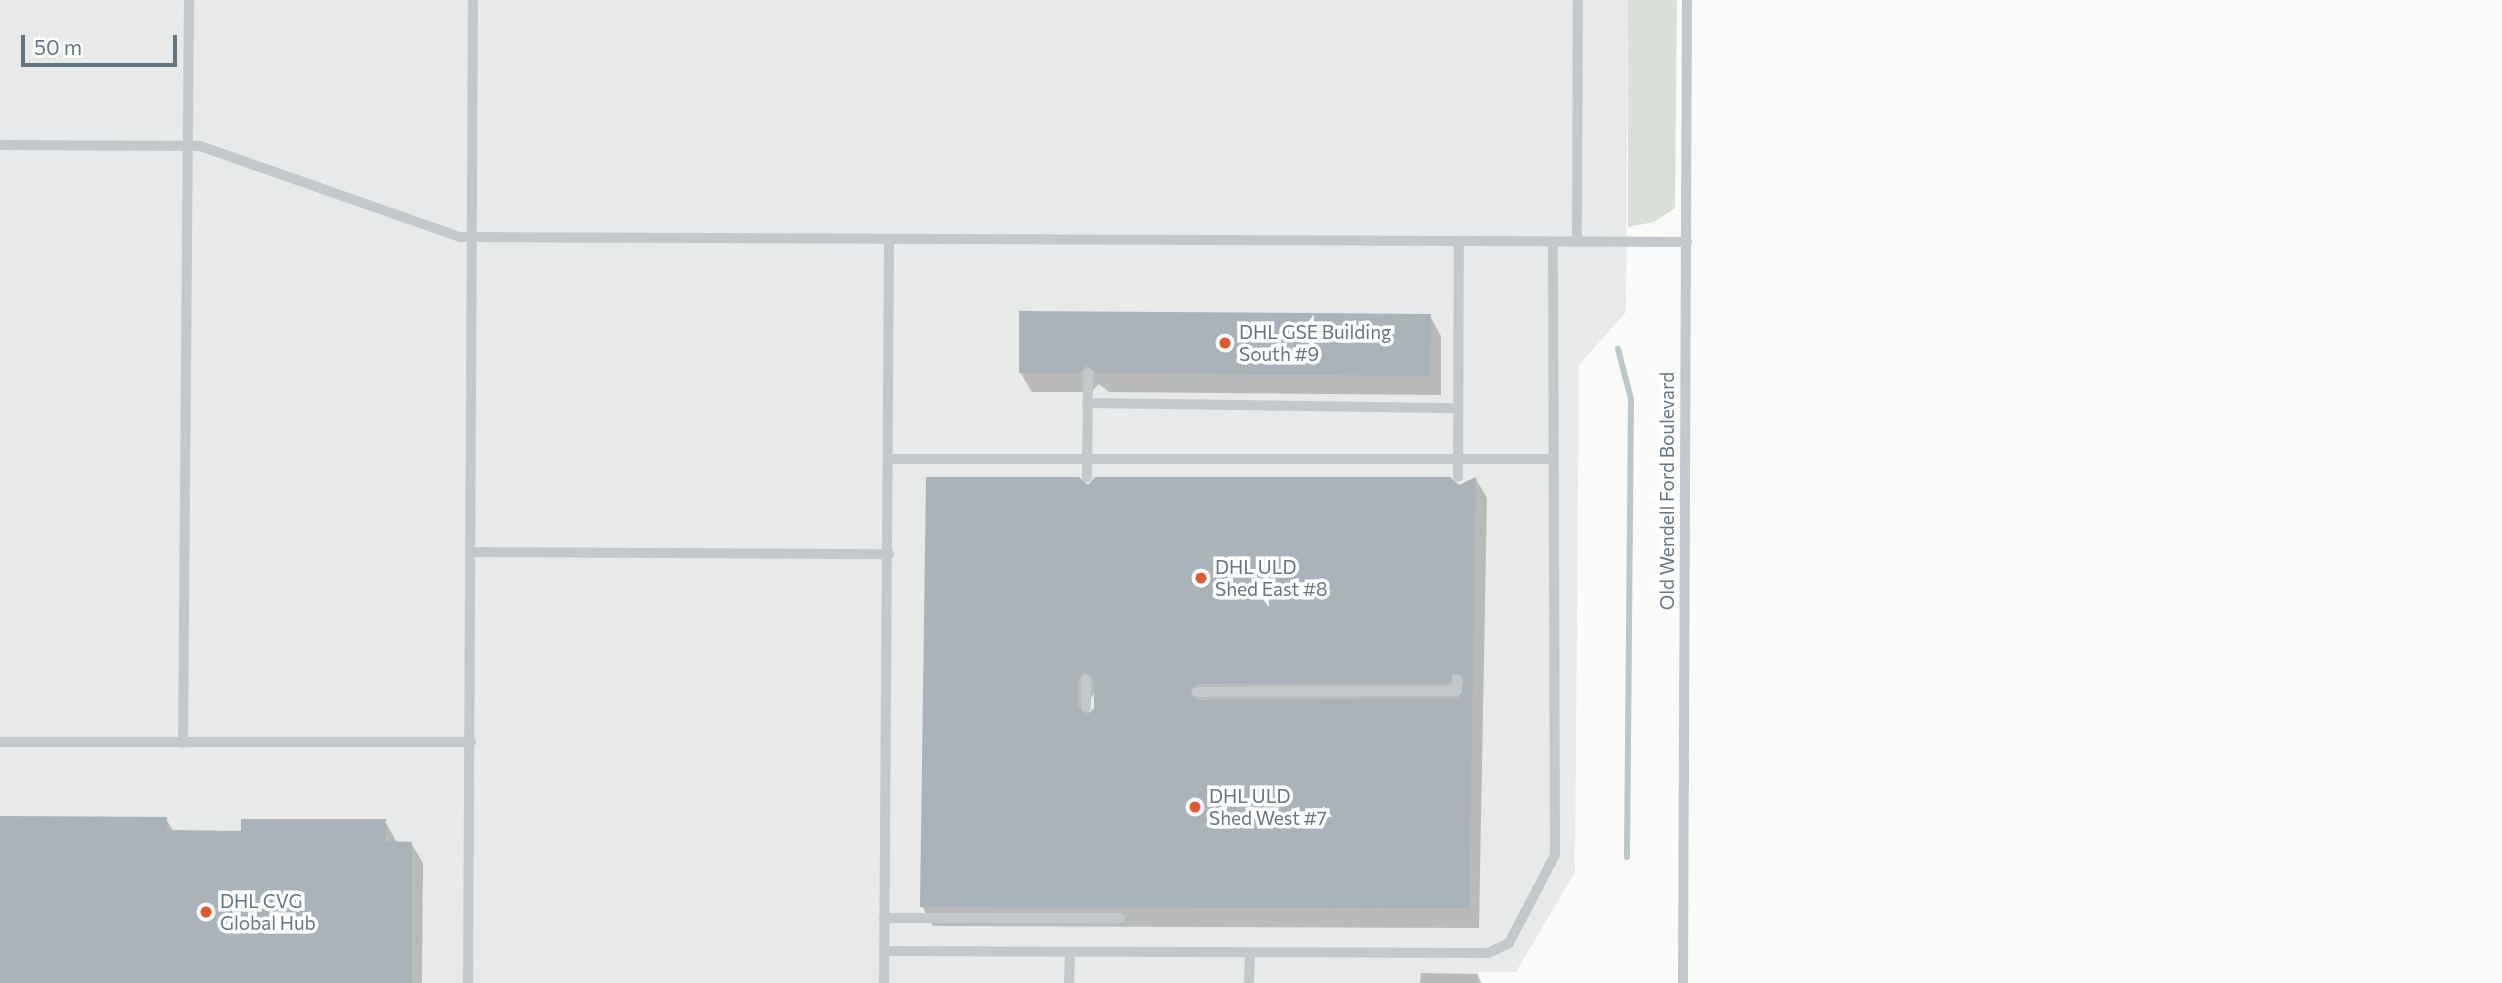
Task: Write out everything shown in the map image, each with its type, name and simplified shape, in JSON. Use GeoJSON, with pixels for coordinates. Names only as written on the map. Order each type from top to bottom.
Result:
{"type":"FeatureCollection","features":[{"type":"Feature","properties":{"kind":"lane"},"geometry":{"type":"LineString","coordinates":[[183,743],[189,0]]}},
{"type":"Feature","properties":{"kind":"lane"},"geometry":{"type":"LineString","coordinates":[[468,983],[474,0]]}},
{"type":"Feature","properties":{"kind":"lane"},"geometry":{"type":"LineString","coordinates":[[1577,242],[1578,0]]}},
{"type":"Feature","properties":{"kind":"lane","name":"Old Wendell Ford Boulevard"},"geometry":{"type":"LineString","coordinates":[[1683,983],[1687,0]]}},
{"type":"Feature","properties":{"kind":"lane"},"geometry":{"type":"LineString","coordinates":[[0,145],[188,146],[472,237],[1687,242]]}},
{"type":"Feature","properties":{"kind":"lane"},"geometry":{"type":"LineString","coordinates":[[884,983],[889,239]]}},
{"type":"Feature","properties":{"kind":"lane"},"geometry":{"type":"LineString","coordinates":[[1458,477],[1459,242]]}},
{"type":"Feature","properties":{"kind":"lane"},"geometry":{"type":"LineString","coordinates":[[884,951],[1488,953],[1509,943],[1555,855],[1553,242]]}},
{"type":"Feature","properties":{"kind":"lane"},"geometry":{"type":"LineString","coordinates":[[1087,477],[1088,373]]}},
{"type":"Feature","properties":{"kind":"lane"},"geometry":{"type":"LineString","coordinates":[[1087,403],[1458,408]]}},
{"type":"Feature","properties":{"kind":"lane"},"geometry":{"type":"LineString","coordinates":[[888,459],[1553,459]]}},
{"type":"Feature","properties":{"kind":"lane"},"geometry":{"type":"LineString","coordinates":[[471,552],[888,554]]}},
{"type":"Feature","properties":{"kind":"lane"},"geometry":{"type":"LineString","coordinates":[[1197,692],[1457,691],[1457,679]]}},
{"type":"Feature","properties":{"kind":"lane"},"geometry":{"type":"LineString","coordinates":[[1086,680],[1086,706]]}},
{"type":"Feature","properties":{"kind":"lane"},"geometry":{"type":"LineString","coordinates":[[0,742],[471,741]]}},
{"type":"Feature","properties":{"kind":"lane"},"geometry":{"type":"LineString","coordinates":[[884,918],[1120,918]]}},
{"type":"Feature","properties":{"kind":"lane"},"geometry":{"type":"LineString","coordinates":[[1069,983],[1070,952]]}},
{"type":"Feature","properties":{"kind":"lane"},"geometry":{"type":"LineString","coordinates":[[1249,983],[1250,953]]}},
{"type":"Feature","properties":{"kind":"shaded area","name":"DHL CVG Global Hub"},"geometry":{"type":"Polygon","coordinates":[[[0,0],[1628,0],[1626,312],[1579,365],[1575,872],[1516,972],[1478,972],[1478,983],[0,983],[0,0]]]}},
{"type":"Feature","properties":{"kind":"shaded area"},"geometry":{"type":"Polygon","coordinates":[[[1628,0],[1677,0],[1675,208],[1654,222],[1628,227],[1628,0]]]}},
{"type":"Feature","properties":{"kind":"building","name":"DHL GSE Building South #9"},"geometry":{"type":"Polygon","coordinates":[[[1019,311],[1431,314],[1430,376],[1096,373],[1087,365],[1080,373],[1019,373],[1019,311]]]}},
{"type":"Feature","properties":{"kind":"building"},"geometry":{"type":"Polygon","coordinates":[[[926,477],[1079,477],[1088,485],[1095,477],[1450,477],[1459,485],[1476,477],[1469,908],[920,907],[926,477]],[[1085,672],[1078,679],[1078,707],[1087,715],[1094,708],[1094,680],[1085,672]],[[1453,673],[1449,683],[1197,684],[1189,693],[1197,700],[1458,699],[1465,678],[1453,673]]]}},
{"type":"Feature","properties":{"kind":"building","name":"DHL CVG Global Hub"},"geometry":{"type":"Polygon","coordinates":[[[0,816],[167,817],[167,830],[241,831],[241,819],[386,819],[386,841],[412,842],[412,983],[0,983],[0,816]]]}},
{"type":"Feature","properties":{"kind":"waterway"},"geometry":{"type":"LineString","coordinates":[[1618,349],[1631,399],[1627,857]]}},
{"type":"Feature","properties":{"kind":"place","name":"DHL GSE Building South #9"},"geometry":{"type":"Point","coordinates":[1225,343]}},
{"type":"Feature","properties":{"kind":"place","name":"DHL ULD Shed East #8"},"geometry":{"type":"Point","coordinates":[1201,578]}},
{"type":"Feature","properties":{"kind":"place","name":"DHL ULD Shed West #7"},"geometry":{"type":"Point","coordinates":[1195,807]}},
{"type":"Feature","properties":{"kind":"place","name":"DHL CVG Global Hub"},"geometry":{"type":"Point","coordinates":[206,912]}}]}
